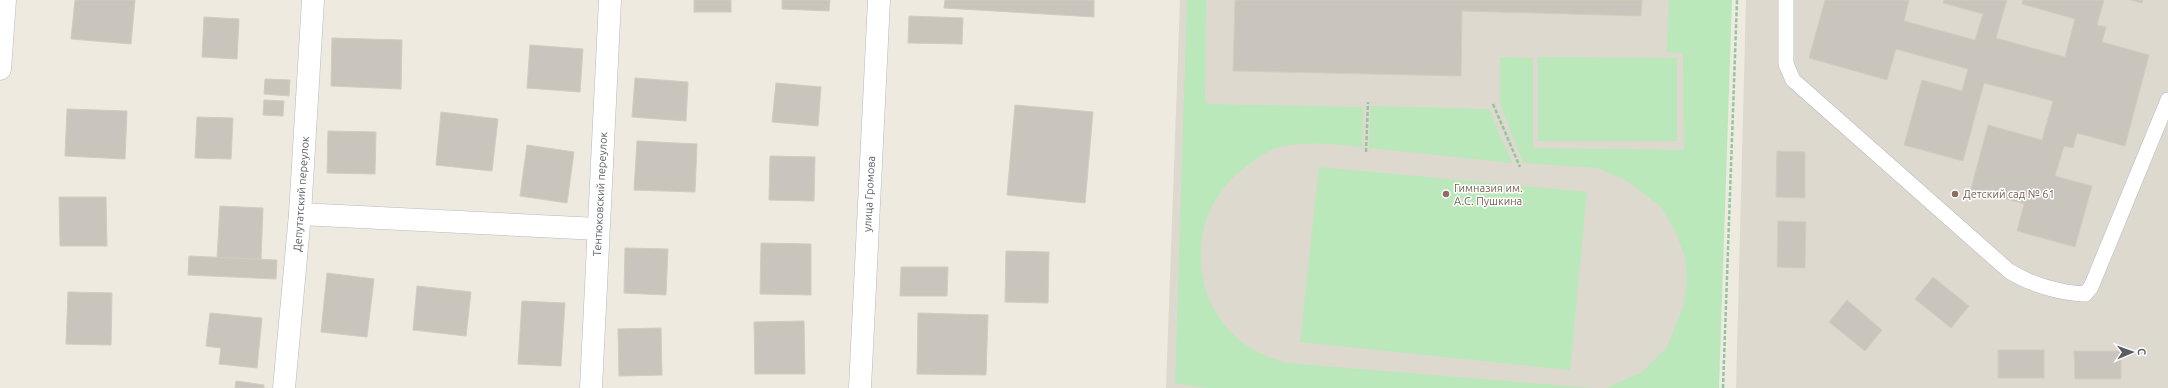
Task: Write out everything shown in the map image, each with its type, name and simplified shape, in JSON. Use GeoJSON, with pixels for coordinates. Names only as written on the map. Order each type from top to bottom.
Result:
{"type":"FeatureCollection","features":[{"type":"Feature","properties":{"kind":"street"},"geometry":{"type":"LineString","coordinates":[[0,69],[5,0]]}},
{"type":"Feature","properties":{"kind":"street","name":"Депутатский переулок"},"geometry":{"type":"LineString","coordinates":[[284,388],[300,214],[313,0]]}},
{"type":"Feature","properties":{"kind":"street","name":"Тентюковский переулок"},"geometry":{"type":"LineString","coordinates":[[591,388],[610,0]]}},
{"type":"Feature","properties":{"kind":"street","name":"улица Громова"},"geometry":{"type":"LineString","coordinates":[[860,388],[879,0]]}},
{"type":"Feature","properties":{"kind":"street"},"geometry":{"type":"LineString","coordinates":[[300,214],[598,229]]}},
{"type":"Feature","properties":{"kind":"lane"},"geometry":{"type":"LineString","coordinates":[[1786,0],[1786,64],[1793,80],[2009,272],[2024,280],[2075,293],[2085,294],[2091,287],[2168,100]]}},
{"type":"Feature","properties":{"kind":"path"},"geometry":{"type":"LineString","coordinates":[[1723,388],[1737,0]]}},
{"type":"Feature","properties":{"kind":"path"},"geometry":{"type":"LineString","coordinates":[[1366,152],[1368,102]]}},
{"type":"Feature","properties":{"kind":"path"},"geometry":{"type":"LineString","coordinates":[[1493,104],[1520,167]]}},
{"type":"Feature","properties":{"kind":"shaded area","name":"Гимназия им. А.С. Пушкина"},"geometry":{"type":"Polygon","coordinates":[[[1180,0],[1727,0],[1711,388],[1166,388],[1180,0]]]}},
{"type":"Feature","properties":{"kind":"shaded area","name":"Детский сад № 61"},"geometry":{"type":"Polygon","coordinates":[[[1746,0],[2168,0],[2168,388],[1736,388],[1746,0]]]}},
{"type":"Feature","properties":{"kind":"green space"},"geometry":{"type":"Polygon","coordinates":[[[1187,0],[1206,0],[1205,99],[1207,104],[1363,107],[1362,147],[1330,144],[1297,144],[1277,148],[1259,157],[1243,169],[1225,186],[1212,206],[1204,227],[1201,250],[1202,273],[1208,296],[1219,317],[1235,336],[1259,352],[1286,363],[1593,388],[1207,388],[1175,383],[1187,0]]]}},
{"type":"Feature","properties":{"kind":"green space"},"geometry":{"type":"Polygon","coordinates":[[[1669,0],[1732,0],[1719,388],[1606,388],[1642,372],[1667,347],[1683,307],[1687,281],[1685,257],[1674,229],[1660,206],[1627,181],[1598,168],[1523,163],[1500,103],[1500,57],[1533,58],[1533,148],[1684,150],[1683,53],[1667,52],[1669,0]]]}},
{"type":"Feature","properties":{"kind":"green space"},"geometry":{"type":"Polygon","coordinates":[[[1538,57],[1677,58],[1677,141],[1538,141],[1538,57]]]}},
{"type":"Feature","properties":{"kind":"green space"},"geometry":{"type":"Polygon","coordinates":[[[1371,106],[1489,109],[1512,163],[1369,148],[1371,106]]]}},
{"type":"Feature","properties":{"kind":"green space"},"geometry":{"type":"Polygon","coordinates":[[[1319,167],[1587,192],[1570,370],[1300,342],[1319,167]]]}},
{"type":"Feature","properties":{"kind":"building"},"geometry":{"type":"Polygon","coordinates":[[[75,0],[135,0],[131,44],[71,39],[75,0]]]}},
{"type":"Feature","properties":{"kind":"building"},"geometry":{"type":"Polygon","coordinates":[[[694,0],[731,0],[731,12],[694,12],[694,0]]]}},
{"type":"Feature","properties":{"kind":"building"},"geometry":{"type":"Polygon","coordinates":[[[782,0],[830,0],[829,11],[782,9],[782,0]]]}},
{"type":"Feature","properties":{"kind":"building"},"geometry":{"type":"Polygon","coordinates":[[[945,0],[1094,0],[1094,17],[944,8],[945,0]]]}},
{"type":"Feature","properties":{"kind":"building"},"geometry":{"type":"Polygon","coordinates":[[[1235,0],[1642,0],[1641,16],[1462,11],[1461,76],[1233,71],[1235,0]]]}},
{"type":"Feature","properties":{"kind":"building"},"geometry":{"type":"Polygon","coordinates":[[[1825,0],[1909,0],[1904,21],[1975,40],[1983,14],[1943,3],[1944,0],[2007,0],[1996,38],[2065,57],[2075,19],[2022,4],[2023,0],[2104,0],[2097,25],[2106,27],[2102,42],[2149,55],[2125,146],[2077,133],[2073,148],[2064,146],[2055,176],[2092,186],[2075,247],[2017,231],[2024,204],[1971,189],[1988,125],[2042,140],[2053,101],[1984,83],[1963,161],[1904,145],[1922,80],[1962,91],[1968,69],[1896,49],[1887,80],[1809,58],[1825,0]]]}},
{"type":"Feature","properties":{"kind":"building"},"geometry":{"type":"Polygon","coordinates":[[[2131,0],[2143,0],[2142,3],[2131,0]]]}},
{"type":"Feature","properties":{"kind":"building"},"geometry":{"type":"Polygon","coordinates":[[[909,16],[963,18],[962,44],[908,43],[909,16]]]}},
{"type":"Feature","properties":{"kind":"building"},"geometry":{"type":"Polygon","coordinates":[[[204,17],[239,19],[237,59],[202,57],[204,17]]]}},
{"type":"Feature","properties":{"kind":"building"},"geometry":{"type":"Polygon","coordinates":[[[332,38],[402,40],[401,89],[331,86],[332,38]]]}},
{"type":"Feature","properties":{"kind":"building"},"geometry":{"type":"Polygon","coordinates":[[[530,45],[583,49],[580,92],[527,88],[530,45]]]}},
{"type":"Feature","properties":{"kind":"building"},"geometry":{"type":"Polygon","coordinates":[[[635,78],[688,82],[686,121],[632,117],[635,78]]]}},
{"type":"Feature","properties":{"kind":"building"},"geometry":{"type":"Polygon","coordinates":[[[265,79],[290,80],[289,96],[264,94],[265,79]]]}},
{"type":"Feature","properties":{"kind":"building"},"geometry":{"type":"Polygon","coordinates":[[[776,83],[821,87],[818,126],[772,122],[776,83]]]}},
{"type":"Feature","properties":{"kind":"building"},"geometry":{"type":"Polygon","coordinates":[[[264,100],[284,101],[283,116],[263,115],[264,100]]]}},
{"type":"Feature","properties":{"kind":"building"},"geometry":{"type":"Polygon","coordinates":[[[1015,105],[1093,112],[1085,203],[1007,195],[1015,105]]]}},
{"type":"Feature","properties":{"kind":"building"},"geometry":{"type":"Polygon","coordinates":[[[67,109],[127,111],[125,159],[65,156],[67,109]]]}},
{"type":"Feature","properties":{"kind":"building"},"geometry":{"type":"Polygon","coordinates":[[[441,112],[498,119],[492,171],[436,165],[441,112]]]}},
{"type":"Feature","properties":{"kind":"building"},"geometry":{"type":"Polygon","coordinates":[[[197,117],[233,118],[231,159],[195,158],[197,117]]]}},
{"type":"Feature","properties":{"kind":"building"},"geometry":{"type":"Polygon","coordinates":[[[328,131],[376,132],[375,174],[327,173],[328,131]]]}},
{"type":"Feature","properties":{"kind":"building"},"geometry":{"type":"Polygon","coordinates":[[[637,141],[697,144],[695,192],[634,190],[637,141]]]}},
{"type":"Feature","properties":{"kind":"building"},"geometry":{"type":"Polygon","coordinates":[[[527,145],[574,152],[567,203],[520,196],[527,145]]]}},
{"type":"Feature","properties":{"kind":"building"},"geometry":{"type":"Polygon","coordinates":[[[1777,151],[1805,152],[1805,198],[1776,197],[1777,151]]]}},
{"type":"Feature","properties":{"kind":"building"},"geometry":{"type":"Polygon","coordinates":[[[770,156],[815,157],[814,201],[769,200],[770,156]]]}},
{"type":"Feature","properties":{"kind":"building"},"geometry":{"type":"Polygon","coordinates":[[[59,197],[106,197],[107,246],[60,246],[59,197]]]}},
{"type":"Feature","properties":{"kind":"building"},"geometry":{"type":"Polygon","coordinates":[[[220,206],[263,208],[261,260],[217,258],[220,206]]]}},
{"type":"Feature","properties":{"kind":"building"},"geometry":{"type":"Polygon","coordinates":[[[1778,221],[1806,222],[1805,268],[1777,267],[1778,221]]]}},
{"type":"Feature","properties":{"kind":"building"},"geometry":{"type":"Polygon","coordinates":[[[761,243],[811,244],[811,295],[760,294],[761,243]]]}},
{"type":"Feature","properties":{"kind":"building"},"geometry":{"type":"Polygon","coordinates":[[[625,248],[668,249],[666,295],[624,293],[625,248]]]}},
{"type":"Feature","properties":{"kind":"building"},"geometry":{"type":"Polygon","coordinates":[[[1006,251],[1049,252],[1048,303],[1005,302],[1006,251]]]}},
{"type":"Feature","properties":{"kind":"building"},"geometry":{"type":"Polygon","coordinates":[[[189,256],[277,260],[276,279],[188,275],[189,256]]]}},
{"type":"Feature","properties":{"kind":"building"},"geometry":{"type":"Polygon","coordinates":[[[901,267],[948,267],[947,296],[900,296],[901,267]]]}},
{"type":"Feature","properties":{"kind":"building"},"geometry":{"type":"Polygon","coordinates":[[[327,273],[374,279],[367,337],[321,332],[327,273]]]}},
{"type":"Feature","properties":{"kind":"building"},"geometry":{"type":"Polygon","coordinates":[[[1933,277],[1969,306],[1951,328],[1915,299],[1933,277]]]}},
{"type":"Feature","properties":{"kind":"building"},"geometry":{"type":"Polygon","coordinates":[[[417,286],[471,292],[466,336],[413,330],[417,286]]]}},
{"type":"Feature","properties":{"kind":"building"},"geometry":{"type":"Polygon","coordinates":[[[68,292],[112,293],[111,345],[66,344],[68,292]]]}},
{"type":"Feature","properties":{"kind":"building"},"geometry":{"type":"Polygon","coordinates":[[[1847,300],[1882,330],[1865,351],[1829,322],[1847,300]]]}},
{"type":"Feature","properties":{"kind":"building"},"geometry":{"type":"Polygon","coordinates":[[[522,301],[565,303],[561,366],[518,364],[522,301]]]}},
{"type":"Feature","properties":{"kind":"building"},"geometry":{"type":"Polygon","coordinates":[[[210,313],[262,318],[257,368],[219,364],[221,348],[206,346],[210,313]]]}},
{"type":"Feature","properties":{"kind":"building"},"geometry":{"type":"Polygon","coordinates":[[[918,313],[988,315],[986,375],[917,374],[918,313]]]}},
{"type":"Feature","properties":{"kind":"building"},"geometry":{"type":"Polygon","coordinates":[[[804,321],[805,374],[755,374],[754,322],[804,321]]]}},
{"type":"Feature","properties":{"kind":"building"},"geometry":{"type":"Polygon","coordinates":[[[661,328],[662,375],[619,376],[618,329],[661,328]]]}},
{"type":"Feature","properties":{"kind":"building"},"geometry":{"type":"Polygon","coordinates":[[[1998,350],[2044,350],[2044,378],[1998,378],[1998,350]]]}},
{"type":"Feature","properties":{"kind":"building"},"geometry":{"type":"Polygon","coordinates":[[[2074,351],[2121,351],[2121,379],[2075,379],[2074,351]]]}},
{"type":"Feature","properties":{"kind":"building"},"geometry":{"type":"Polygon","coordinates":[[[236,381],[264,385],[264,388],[235,388],[236,381]]]}},
{"type":"Feature","properties":{"kind":"place","name":"Гимназия им. А.С. Пушкина"},"geometry":{"type":"Point","coordinates":[1446,194]}},
{"type":"Feature","properties":{"kind":"place","name":"Детский сад № 61"},"geometry":{"type":"Point","coordinates":[1955,194]}}]}
